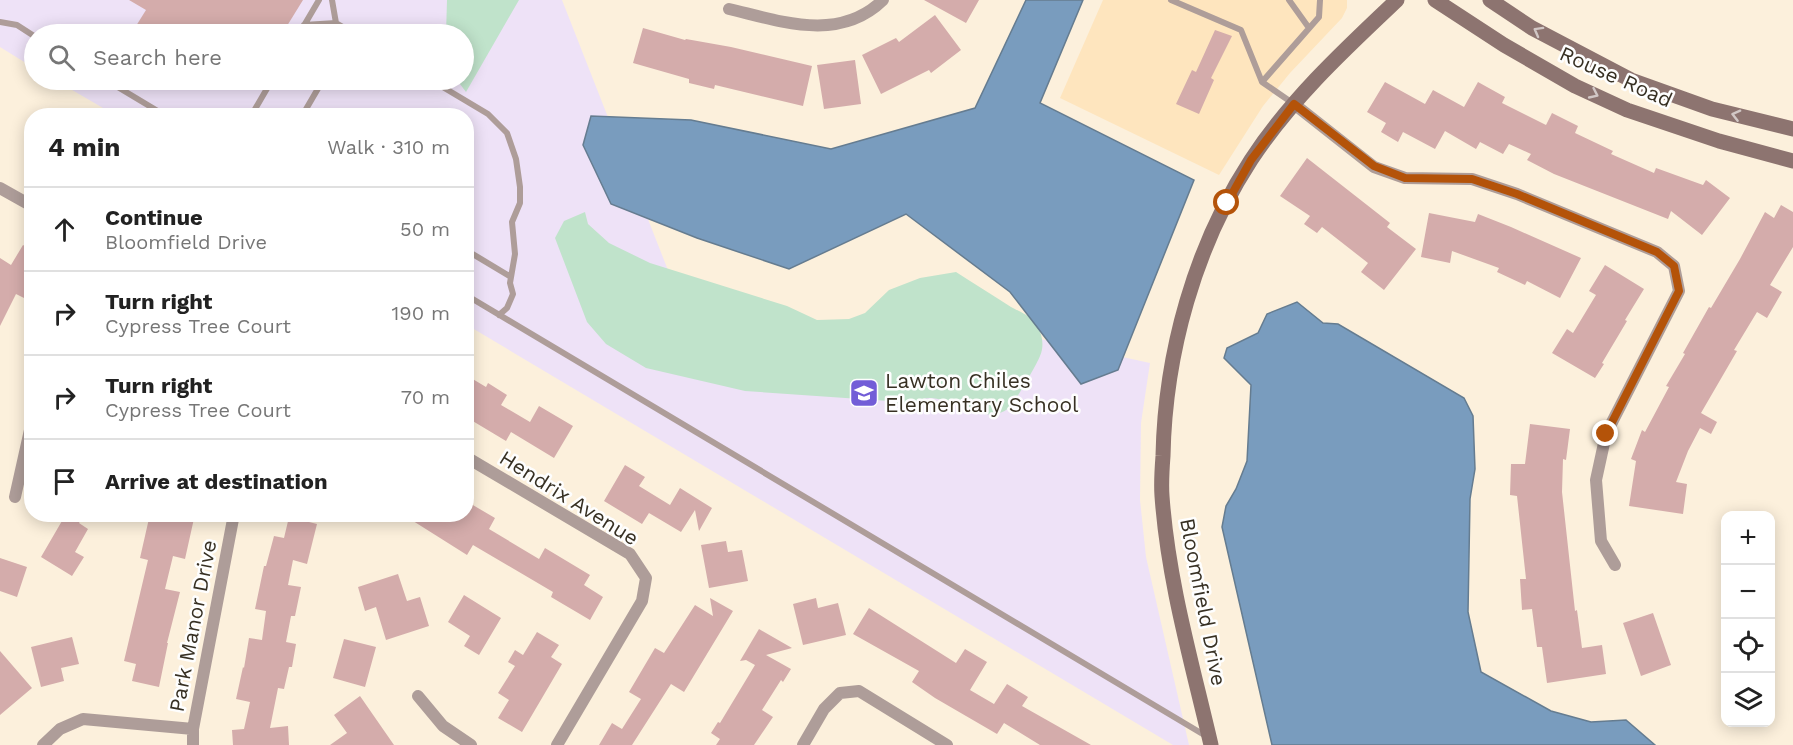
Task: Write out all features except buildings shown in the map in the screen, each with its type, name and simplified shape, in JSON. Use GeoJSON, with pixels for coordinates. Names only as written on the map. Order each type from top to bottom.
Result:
{"type":"FeatureCollection","features":[{"type":"Feature","properties":{"kind":"street"},"geometry":{"type":"LineString","coordinates":[[729,9],[805,26],[846,23],[877,6],[883,0]]}},
{"type":"Feature","properties":{"kind":"street","name":"Bloomfield Drive"},"geometry":{"type":"LineString","coordinates":[[1210,742],[1172,578],[1162,495],[1163,424],[1185,303],[1208,244],[1251,160],[1294,104],[1329,64],[1397,0]]}},
{"type":"Feature","properties":{"kind":"street","name":"Rouse Road"},"geometry":{"type":"LineString","coordinates":[[1435,0],[1504,45],[1575,86],[1627,110],[1719,141],[1793,161]]}},
{"type":"Feature","properties":{"kind":"street","name":"Rouse Road"},"geometry":{"type":"LineString","coordinates":[[1490,0],[1532,28],[1631,80],[1712,109],[1793,129]]}},
{"type":"Feature","properties":{"kind":"street"},"geometry":{"type":"LineString","coordinates":[[1294,104],[1374,166],[1405,178],[1472,179],[1506,190],[1657,252],[1674,266],[1679,291],[1606,434],[1596,480],[1601,541],[1616,565]]}},
{"type":"Feature","properties":{"kind":"street"},"geometry":{"type":"LineString","coordinates":[[0,188],[24,202]]}},
{"type":"Feature","properties":{"kind":"street"},"geometry":{"type":"LineString","coordinates":[[15,497],[24,457]]}},
{"type":"Feature","properties":{"kind":"street","name":"Hendrix Avenue"},"geometry":{"type":"LineString","coordinates":[[474,463],[630,554],[646,578],[642,601],[557,745]]}},
{"type":"Feature","properties":{"kind":"street","name":"Park Manor Drive"},"geometry":{"type":"LineString","coordinates":[[193,745],[193,729],[232,522]]}},
{"type":"Feature","properties":{"kind":"street"},"geometry":{"type":"LineString","coordinates":[[803,745],[824,709],[840,693],[859,691],[947,745]]}},
{"type":"Feature","properties":{"kind":"street"},"geometry":{"type":"LineString","coordinates":[[418,696],[443,726],[471,745]]}},
{"type":"Feature","properties":{"kind":"street"},"geometry":{"type":"LineString","coordinates":[[43,745],[60,729],[83,719],[193,729]]}},
{"type":"Feature","properties":{"kind":"lane"},"geometry":{"type":"LineString","coordinates":[[305,24],[319,0]]}},
{"type":"Feature","properties":{"kind":"lane"},"geometry":{"type":"LineString","coordinates":[[320,24],[336,23],[332,0]]}},
{"type":"Feature","properties":{"kind":"lane"},"geometry":{"type":"LineString","coordinates":[[1171,0],[1241,30],[1262,82],[1294,104]]}},
{"type":"Feature","properties":{"kind":"lane"},"geometry":{"type":"LineString","coordinates":[[1290,0],[1309,28]]}},
{"type":"Feature","properties":{"kind":"lane"},"geometry":{"type":"LineString","coordinates":[[1262,82],[1318,17],[1320,0]]}},
{"type":"Feature","properties":{"kind":"lane"},"geometry":{"type":"LineString","coordinates":[[0,22],[16,25],[24,30]]}},
{"type":"Feature","properties":{"kind":"lane"},"geometry":{"type":"LineString","coordinates":[[123,90],[153,108]]}},
{"type":"Feature","properties":{"kind":"lane"},"geometry":{"type":"LineString","coordinates":[[256,108],[266,90]]}},
{"type":"Feature","properties":{"kind":"lane"},"geometry":{"type":"LineString","coordinates":[[307,108],[317,90]]}},
{"type":"Feature","properties":{"kind":"lane"},"geometry":{"type":"LineString","coordinates":[[448,90],[488,114],[507,133],[516,159],[520,203],[512,222],[515,254],[511,277],[513,294],[507,308],[499,315]]}},
{"type":"Feature","properties":{"kind":"lane"},"geometry":{"type":"LineString","coordinates":[[474,255],[511,277]]}},
{"type":"Feature","properties":{"kind":"lane"},"geometry":{"type":"LineString","coordinates":[[474,300],[1210,742]]}},
{"type":"Feature","properties":{"kind":"shaded area","name":"Lawton Chiles Elementary School"},"geometry":{"type":"Polygon","coordinates":[[[0,0],[562,0],[673,283],[887,348],[1022,335],[1150,363],[1141,423],[1140,500],[1146,557],[1189,745],[1173,745],[474,329],[474,108],[103,108],[72,90],[474,90],[474,24],[24,24],[24,62],[0,47],[0,0]]]}},
{"type":"Feature","properties":{"kind":"shaded area"},"geometry":{"type":"Polygon","coordinates":[[[1103,0],[1347,0],[1347,8],[1342,18],[1290,73],[1263,106],[1219,175],[1060,98],[1103,0]]]}},
{"type":"Feature","properties":{"kind":"green space"},"geometry":{"type":"Polygon","coordinates":[[[447,0],[519,0],[474,78],[474,24],[446,24],[447,0]]]}},
{"type":"Feature","properties":{"kind":"green space"},"geometry":{"type":"Polygon","coordinates":[[[585,212],[588,224],[609,243],[650,263],[787,306],[817,320],[849,319],[865,313],[889,290],[920,278],[956,272],[1032,320],[1041,334],[1042,352],[1012,404],[997,414],[984,414],[931,398],[920,400],[911,409],[889,401],[745,391],[646,368],[606,344],[587,322],[555,238],[564,221],[585,212]]]}},
{"type":"Feature","properties":{"kind":"water"},"geometry":{"type":"Polygon","coordinates":[[[1026,0],[1083,0],[1040,103],[1194,180],[1118,370],[1081,384],[1010,292],[906,214],[789,269],[697,238],[611,204],[583,145],[591,116],[691,120],[831,149],[975,108],[1026,0]]]}},
{"type":"Feature","properties":{"kind":"water"},"geometry":{"type":"Polygon","coordinates":[[[1297,302],[1323,323],[1338,324],[1464,398],[1473,416],[1475,469],[1470,499],[1468,612],[1481,672],[1551,711],[1591,722],[1626,720],[1655,745],[1272,745],[1222,527],[1226,506],[1236,489],[1247,461],[1251,385],[1224,358],[1227,348],[1258,333],[1267,314],[1297,302]]]}},
{"type":"Feature","properties":{"kind":"place","name":"Lawton Chiles Elementary School"},"geometry":{"type":"Point","coordinates":[864,393]}},
{"type":"Feature","properties":{"kind":"route"},"geometry":{"type":"LineString","coordinates":[[1227,203],[1251,160],[1294,104],[1374,166],[1405,178],[1472,179],[1517,194],[1657,252],[1674,266],[1679,291],[1606,434]]}}]}
